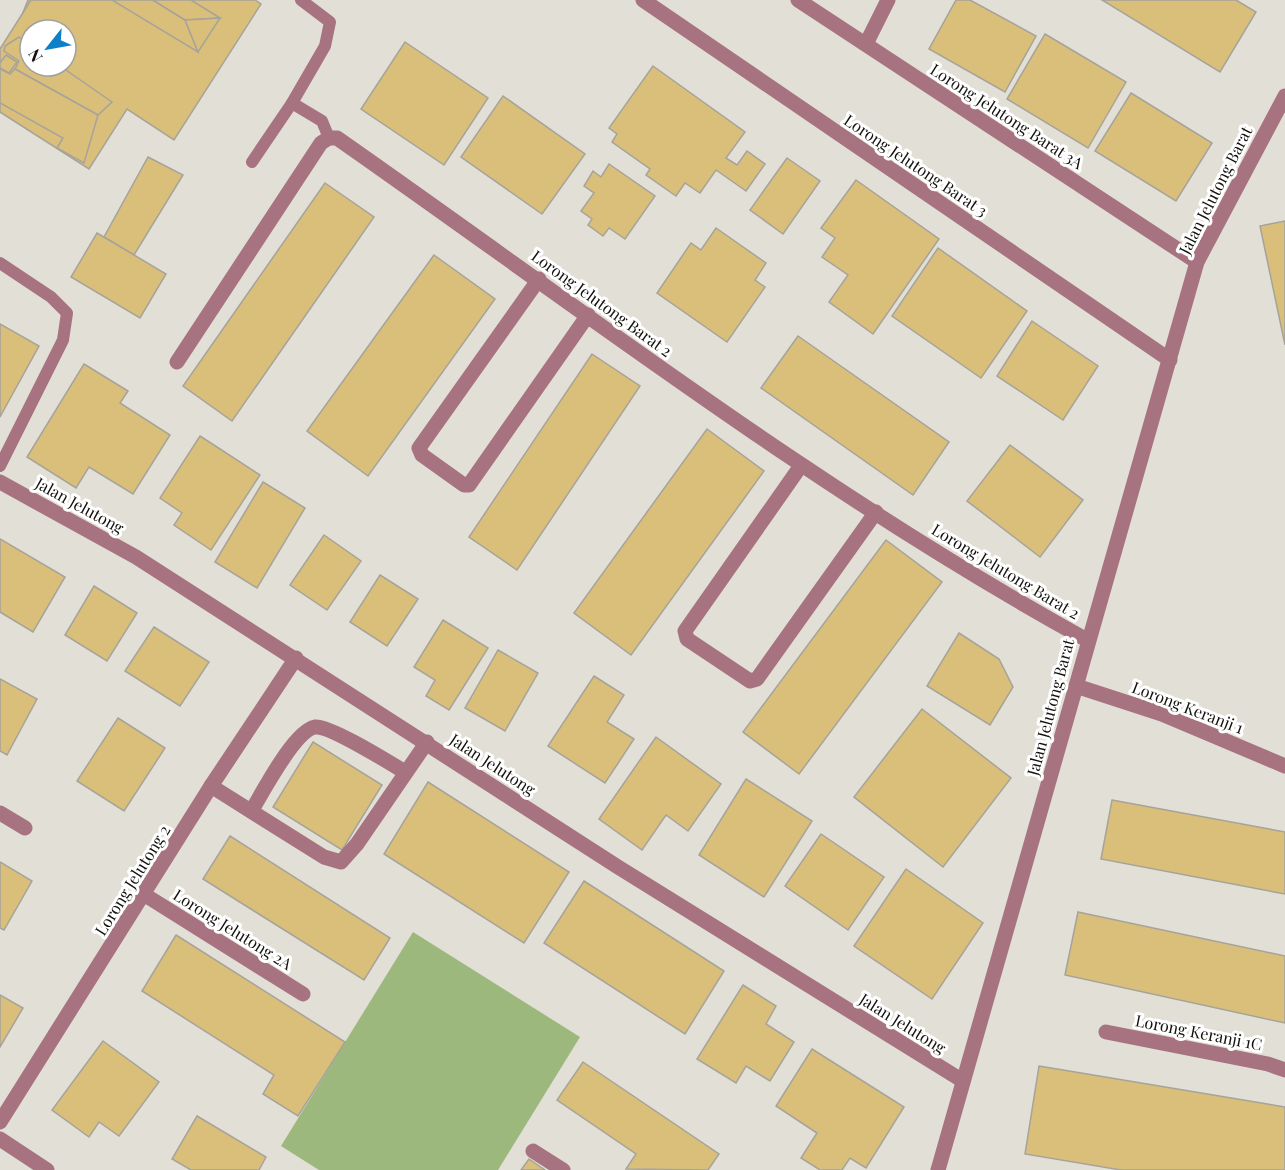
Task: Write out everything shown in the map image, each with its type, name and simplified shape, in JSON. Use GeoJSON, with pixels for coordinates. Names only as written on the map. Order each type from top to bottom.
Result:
{"type":"FeatureCollection","features":[{"type":"Feature","properties":{"kind":"street","name":"Lorong Jelutong Barat 3"},"geometry":{"type":"LineString","coordinates":[[643,0],[1170,360]]}},
{"type":"Feature","properties":{"kind":"street","name":"Lorong Jelutong Barat 3A"},"geometry":{"type":"LineString","coordinates":[[798,0],[1197,262]]}},
{"type":"Feature","properties":{"kind":"street"},"geometry":{"type":"LineString","coordinates":[[866,44],[888,0]]}},
{"type":"Feature","properties":{"kind":"street","name":"Jalan Jelutong Barat"},"geometry":{"type":"LineString","coordinates":[[938,1170],[1076,686],[1087,640],[1197,262],[1285,96]]}},
{"type":"Feature","properties":{"kind":"street"},"geometry":{"type":"LineString","coordinates":[[177,362],[321,143],[328,138]]}},
{"type":"Feature","properties":{"kind":"street","name":"Lorong Jelutong Barat 2"},"geometry":{"type":"LineString","coordinates":[[328,138],[337,138],[800,466],[999,591],[1087,640]]}},
{"type":"Feature","properties":{"kind":"street"},"geometry":{"type":"LineString","coordinates":[[539,279],[419,448],[422,455],[464,485],[469,485],[588,315]]}},
{"type":"Feature","properties":{"kind":"street"},"geometry":{"type":"LineString","coordinates":[[800,466],[684,631],[687,639],[750,681],[757,679],[876,512]]}},
{"type":"Feature","properties":{"kind":"street","name":"Jalan Jelutong"},"geometry":{"type":"LineString","coordinates":[[0,482],[136,557],[427,742],[618,867],[963,1081]]}},
{"type":"Feature","properties":{"kind":"street","name":"Lorong Jelutong 2"},"geometry":{"type":"LineString","coordinates":[[0,1122],[145,895],[211,786],[296,658]]}},
{"type":"Feature","properties":{"kind":"street","name":"Lorong Keranji 1"},"geometry":{"type":"LineString","coordinates":[[1076,686],[1162,714],[1285,766]]}},
{"type":"Feature","properties":{"kind":"street"},"geometry":{"type":"LineString","coordinates":[[252,810],[290,749],[306,730],[317,727],[333,732],[405,772]]}},
{"type":"Feature","properties":{"kind":"street"},"geometry":{"type":"LineString","coordinates":[[211,786],[324,857],[341,862],[357,844],[427,742]]}},
{"type":"Feature","properties":{"kind":"street"},"geometry":{"type":"LineString","coordinates":[[0,813],[25,828]]}},
{"type":"Feature","properties":{"kind":"street","name":"Lorong Jelutong 2A"},"geometry":{"type":"LineString","coordinates":[[145,895],[303,994]]}},
{"type":"Feature","properties":{"kind":"street","name":"Lorong Keranji 1C"},"geometry":{"type":"LineString","coordinates":[[1106,1032],[1268,1064],[1285,1070]]}},
{"type":"Feature","properties":{"kind":"street"},"geometry":{"type":"LineString","coordinates":[[0,1139],[47,1170]]}},
{"type":"Feature","properties":{"kind":"street"},"geometry":{"type":"LineString","coordinates":[[533,1151],[564,1170]]}},
{"type":"Feature","properties":{"kind":"lane"},"geometry":{"type":"LineString","coordinates":[[252,162],[292,103],[325,46],[330,22],[301,0]]}},
{"type":"Feature","properties":{"kind":"lane"},"geometry":{"type":"LineString","coordinates":[[292,103],[322,121],[328,138]]}},
{"type":"Feature","properties":{"kind":"lane"},"geometry":{"type":"LineString","coordinates":[[0,263],[51,297],[67,313],[63,340],[0,466]]}},
{"type":"Feature","properties":{"kind":"green space"},"geometry":{"type":"Polygon","coordinates":[[[413,932],[580,1037],[498,1170],[319,1170],[281,1146],[413,932]]]}},
{"type":"Feature","properties":{"kind":"building"},"geometry":{"type":"Polygon","coordinates":[[[28,0],[112,0],[201,56],[176,81],[164,104],[161,124],[78,73],[78,18],[21,18],[28,0]]]}},
{"type":"Feature","properties":{"kind":"building"},"geometry":{"type":"Polygon","coordinates":[[[31,0],[255,0],[261,4],[174,140],[127,109],[89,169],[0,112],[0,49],[18,21],[18,78],[78,78],[78,18],[20,18],[31,0]]]}},
{"type":"Feature","properties":{"kind":"building"},"geometry":{"type":"Polygon","coordinates":[[[112,0],[153,0],[185,20],[198,52],[112,0]]]}},
{"type":"Feature","properties":{"kind":"building"},"geometry":{"type":"Polygon","coordinates":[[[153,0],[191,0],[220,18],[185,20],[153,0]]]}},
{"type":"Feature","properties":{"kind":"building"},"geometry":{"type":"Polygon","coordinates":[[[956,0],[970,0],[1036,36],[1005,92],[929,49],[956,0]]]}},
{"type":"Feature","properties":{"kind":"building"},"geometry":{"type":"Polygon","coordinates":[[[1102,0],[1236,0],[1256,12],[1220,72],[1102,0]]]}},
{"type":"Feature","properties":{"kind":"building"},"geometry":{"type":"Polygon","coordinates":[[[220,18],[198,52],[185,20],[220,18]]]}},
{"type":"Feature","properties":{"kind":"building"},"geometry":{"type":"Polygon","coordinates":[[[1045,34],[1126,82],[1088,148],[1007,99],[1045,34]]]}},
{"type":"Feature","properties":{"kind":"building"},"geometry":{"type":"Polygon","coordinates":[[[18,38],[18,60],[4,51],[5,46],[18,38]]]}},
{"type":"Feature","properties":{"kind":"building"},"geometry":{"type":"Polygon","coordinates":[[[405,42],[488,98],[444,165],[361,109],[405,42]]]}},
{"type":"Feature","properties":{"kind":"building"},"geometry":{"type":"Polygon","coordinates":[[[6,55],[17,62],[9,73],[0,68],[0,63],[6,55]]]}},
{"type":"Feature","properties":{"kind":"building"},"geometry":{"type":"Polygon","coordinates":[[[653,66],[745,132],[726,158],[737,165],[747,151],[765,164],[746,191],[716,170],[700,193],[685,183],[676,196],[646,175],[650,169],[612,142],[617,134],[609,128],[653,66]]]}},
{"type":"Feature","properties":{"kind":"building"},"geometry":{"type":"Polygon","coordinates":[[[0,69],[10,74],[15,69],[18,71],[18,78],[31,78],[98,115],[84,163],[57,148],[63,138],[0,103],[0,69]]]}},
{"type":"Feature","properties":{"kind":"building"},"geometry":{"type":"Polygon","coordinates":[[[31,78],[77,78],[112,102],[98,115],[31,78]]]}},
{"type":"Feature","properties":{"kind":"building"},"geometry":{"type":"Polygon","coordinates":[[[1131,93],[1212,143],[1176,201],[1095,151],[1131,93]]]}},
{"type":"Feature","properties":{"kind":"building"},"geometry":{"type":"Polygon","coordinates":[[[503,96],[585,154],[542,214],[461,157],[503,96]]]}},
{"type":"Feature","properties":{"kind":"building"},"geometry":{"type":"Polygon","coordinates":[[[148,157],[183,175],[134,255],[104,237],[148,157]]]}},
{"type":"Feature","properties":{"kind":"building"},"geometry":{"type":"Polygon","coordinates":[[[787,158],[820,181],[783,234],[750,210],[787,158]]]}},
{"type":"Feature","properties":{"kind":"building"},"geometry":{"type":"Polygon","coordinates":[[[609,164],[655,196],[625,239],[609,228],[603,236],[588,225],[592,219],[581,211],[594,193],[584,186],[593,171],[601,177],[609,164]]]}},
{"type":"Feature","properties":{"kind":"building"},"geometry":{"type":"Polygon","coordinates":[[[856,180],[939,239],[873,334],[829,302],[848,275],[822,257],[835,238],[821,228],[856,180]]]}},
{"type":"Feature","properties":{"kind":"building"},"geometry":{"type":"Polygon","coordinates":[[[325,183],[374,217],[232,421],[183,386],[325,183]]]}},
{"type":"Feature","properties":{"kind":"building"},"geometry":{"type":"Polygon","coordinates":[[[1285,221],[1285,345],[1260,226],[1285,221]]]}},
{"type":"Feature","properties":{"kind":"building"},"geometry":{"type":"Polygon","coordinates":[[[716,228],[766,263],[755,280],[765,287],[727,342],[657,293],[691,243],[701,250],[716,228]]]}},
{"type":"Feature","properties":{"kind":"building"},"geometry":{"type":"Polygon","coordinates":[[[97,233],[166,274],[140,318],[71,277],[97,233]]]}},
{"type":"Feature","properties":{"kind":"building"},"geometry":{"type":"Polygon","coordinates":[[[938,248],[1027,311],[981,378],[892,316],[938,248]]]}},
{"type":"Feature","properties":{"kind":"building"},"geometry":{"type":"Polygon","coordinates":[[[434,255],[495,299],[368,476],[307,431],[434,255]]]}},
{"type":"Feature","properties":{"kind":"building"},"geometry":{"type":"Polygon","coordinates":[[[1032,321],[1098,366],[1063,420],[997,376],[1032,321]]]}},
{"type":"Feature","properties":{"kind":"building"},"geometry":{"type":"Polygon","coordinates":[[[0,324],[39,346],[0,417],[0,324]]]}},
{"type":"Feature","properties":{"kind":"building"},"geometry":{"type":"Polygon","coordinates":[[[798,336],[949,442],[913,495],[761,388],[798,336]]]}},
{"type":"Feature","properties":{"kind":"building"},"geometry":{"type":"Polygon","coordinates":[[[592,354],[640,386],[517,570],[469,537],[592,354]]]}},
{"type":"Feature","properties":{"kind":"building"},"geometry":{"type":"Polygon","coordinates":[[[84,364],[128,391],[120,403],[170,435],[133,494],[89,467],[76,488],[27,457],[84,364]]]}},
{"type":"Feature","properties":{"kind":"building"},"geometry":{"type":"Polygon","coordinates":[[[707,429],[764,471],[631,655],[574,613],[707,429]]]}},
{"type":"Feature","properties":{"kind":"building"},"geometry":{"type":"Polygon","coordinates":[[[200,436],[260,475],[211,550],[174,525],[182,513],[160,498],[200,436]]]}},
{"type":"Feature","properties":{"kind":"building"},"geometry":{"type":"Polygon","coordinates":[[[1010,445],[1083,500],[1040,557],[967,501],[1010,445]]]}},
{"type":"Feature","properties":{"kind":"building"},"geometry":{"type":"Polygon","coordinates":[[[263,482],[305,508],[257,588],[215,562],[263,482]]]}},
{"type":"Feature","properties":{"kind":"building"},"geometry":{"type":"Polygon","coordinates":[[[324,535],[361,561],[327,610],[290,585],[324,535]]]}},
{"type":"Feature","properties":{"kind":"building"},"geometry":{"type":"Polygon","coordinates":[[[0,539],[65,577],[33,632],[0,612],[0,539]]]}},
{"type":"Feature","properties":{"kind":"building"},"geometry":{"type":"Polygon","coordinates":[[[886,540],[942,582],[799,774],[743,732],[886,540]]]}},
{"type":"Feature","properties":{"kind":"building"},"geometry":{"type":"Polygon","coordinates":[[[380,575],[418,599],[387,646],[350,622],[380,575]]]}},
{"type":"Feature","properties":{"kind":"building"},"geometry":{"type":"Polygon","coordinates":[[[94,586],[137,613],[107,661],[65,635],[94,586]]]}},
{"type":"Feature","properties":{"kind":"building"},"geometry":{"type":"Polygon","coordinates":[[[443,620],[488,648],[449,710],[426,696],[435,680],[414,667],[443,620]]]}},
{"type":"Feature","properties":{"kind":"building"},"geometry":{"type":"Polygon","coordinates":[[[154,627],[209,662],[180,706],[125,671],[154,627]]]}},
{"type":"Feature","properties":{"kind":"building"},"geometry":{"type":"Polygon","coordinates":[[[959,633],[999,659],[1013,687],[990,725],[927,686],[959,633]]]}},
{"type":"Feature","properties":{"kind":"building"},"geometry":{"type":"Polygon","coordinates":[[[498,650],[538,673],[505,731],[465,708],[498,650]]]}},
{"type":"Feature","properties":{"kind":"building"},"geometry":{"type":"Polygon","coordinates":[[[594,676],[624,695],[607,722],[634,739],[605,783],[548,746],[594,676]]]}},
{"type":"Feature","properties":{"kind":"building"},"geometry":{"type":"Polygon","coordinates":[[[0,679],[37,699],[7,755],[0,751],[0,679]]]}},
{"type":"Feature","properties":{"kind":"building"},"geometry":{"type":"Polygon","coordinates":[[[922,709],[1011,778],[943,867],[854,797],[922,709]]]}},
{"type":"Feature","properties":{"kind":"building"},"geometry":{"type":"Polygon","coordinates":[[[118,718],[165,748],[124,811],[77,781],[118,718]]]}},
{"type":"Feature","properties":{"kind":"building"},"geometry":{"type":"Polygon","coordinates":[[[656,737],[721,784],[688,831],[666,815],[642,850],[599,819],[656,737]]]}},
{"type":"Feature","properties":{"kind":"building"},"geometry":{"type":"Polygon","coordinates":[[[313,742],[382,785],[342,850],[273,807],[313,742]]]}},
{"type":"Feature","properties":{"kind":"building"},"geometry":{"type":"Polygon","coordinates":[[[746,779],[812,821],[764,897],[699,855],[746,779]]]}},
{"type":"Feature","properties":{"kind":"building"},"geometry":{"type":"Polygon","coordinates":[[[428,782],[569,872],[524,943],[384,854],[428,782]]]}},
{"type":"Feature","properties":{"kind":"building"},"geometry":{"type":"Polygon","coordinates":[[[1112,800],[1285,832],[1285,894],[1101,859],[1112,800]]]}},
{"type":"Feature","properties":{"kind":"building"},"geometry":{"type":"Polygon","coordinates":[[[821,834],[884,877],[848,930],[785,886],[821,834]]]}},
{"type":"Feature","properties":{"kind":"building"},"geometry":{"type":"Polygon","coordinates":[[[230,836],[390,938],[364,980],[203,879],[230,836]]]}},
{"type":"Feature","properties":{"kind":"building"},"geometry":{"type":"Polygon","coordinates":[[[0,862],[32,881],[4,930],[0,928],[0,862]]]}},
{"type":"Feature","properties":{"kind":"building"},"geometry":{"type":"Polygon","coordinates":[[[906,869],[983,923],[932,999],[854,946],[906,869]]]}},
{"type":"Feature","properties":{"kind":"building"},"geometry":{"type":"Polygon","coordinates":[[[584,881],[724,971],[685,1034],[544,943],[584,881]]]}},
{"type":"Feature","properties":{"kind":"building"},"geometry":{"type":"Polygon","coordinates":[[[1078,912],[1285,956],[1285,1023],[1065,975],[1078,912]]]}},
{"type":"Feature","properties":{"kind":"building"},"geometry":{"type":"Polygon","coordinates":[[[176,935],[345,1042],[298,1116],[263,1094],[274,1075],[142,991],[176,935]]]}},
{"type":"Feature","properties":{"kind":"building"},"geometry":{"type":"Polygon","coordinates":[[[743,985],[776,1006],[766,1024],[794,1042],[770,1081],[746,1066],[736,1083],[697,1059],[743,985]]]}},
{"type":"Feature","properties":{"kind":"building"},"geometry":{"type":"Polygon","coordinates":[[[0,995],[23,1008],[0,1047],[0,995]]]}},
{"type":"Feature","properties":{"kind":"building"},"geometry":{"type":"Polygon","coordinates":[[[103,1041],[159,1082],[119,1136],[99,1122],[89,1137],[52,1110],[103,1041]]]}},
{"type":"Feature","properties":{"kind":"building"},"geometry":{"type":"Polygon","coordinates":[[[812,1049],[904,1107],[866,1168],[850,1158],[842,1170],[820,1170],[801,1158],[817,1133],[776,1106],[812,1049]]]}},
{"type":"Feature","properties":{"kind":"building"},"geometry":{"type":"Polygon","coordinates":[[[583,1062],[719,1154],[708,1170],[626,1169],[636,1154],[557,1100],[583,1062]]]}},
{"type":"Feature","properties":{"kind":"building"},"geometry":{"type":"Polygon","coordinates":[[[1039,1066],[1285,1107],[1285,1170],[1121,1170],[1025,1154],[1039,1066]]]}},
{"type":"Feature","properties":{"kind":"building"},"geometry":{"type":"Polygon","coordinates":[[[197,1116],[266,1157],[259,1170],[191,1170],[172,1159],[197,1116]]]}},
{"type":"Feature","properties":{"kind":"building"},"geometry":{"type":"Polygon","coordinates":[[[529,1159],[545,1170],[521,1170],[529,1159]]]}}]}
